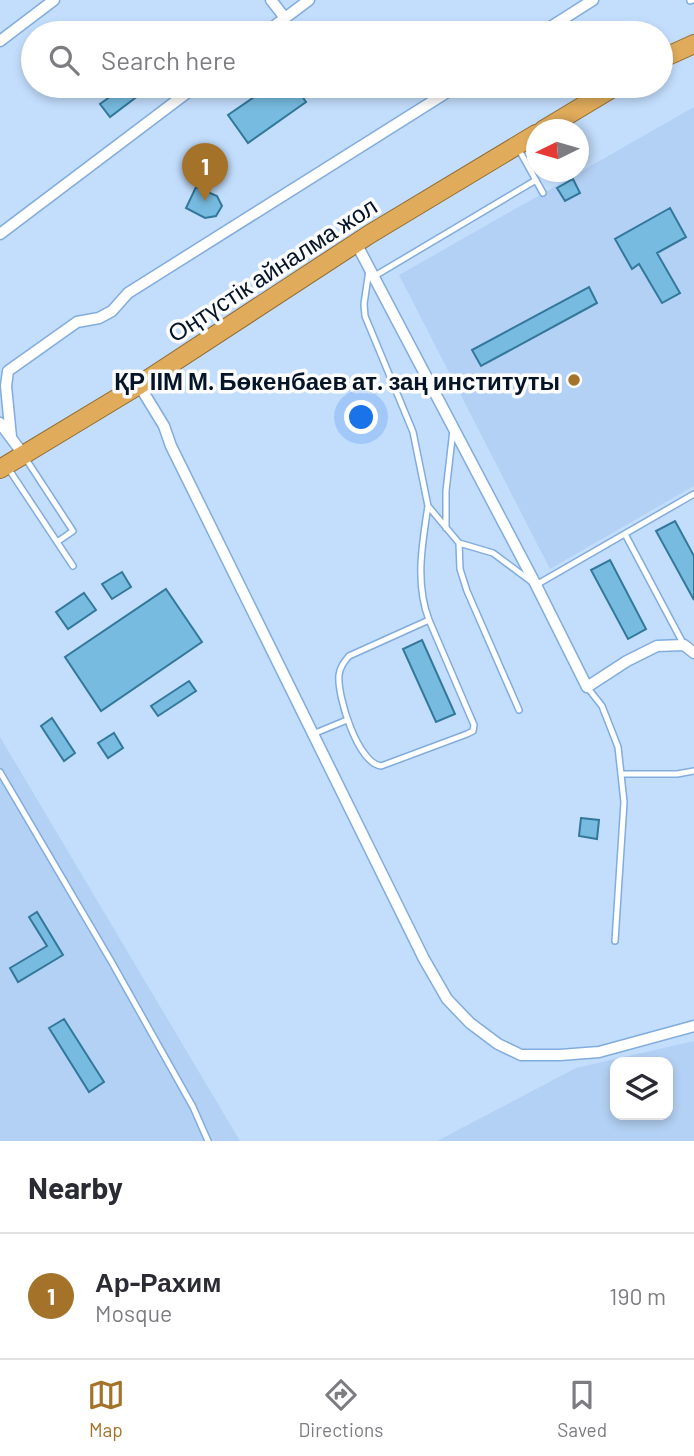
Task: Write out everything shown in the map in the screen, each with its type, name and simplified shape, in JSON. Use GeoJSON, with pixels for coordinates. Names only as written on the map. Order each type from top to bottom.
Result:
{"type":"FeatureCollection","features":[{"type":"Feature","properties":{"kind":"highway"},"geometry":{"type":"LineString","coordinates":[[673,54],[694,44]]}},
{"type":"Feature","properties":{"kind":"highway"},"geometry":{"type":"LineString","coordinates":[[561,119],[596,98]]}},
{"type":"Feature","properties":{"kind":"highway","name":"Оңтүстік айналма жол"},"geometry":{"type":"LineString","coordinates":[[3,467],[139,385],[356,243],[526,141]]}},
{"type":"Feature","properties":{"kind":"street"},"geometry":{"type":"LineString","coordinates":[[26,21],[54,0]]}},
{"type":"Feature","properties":{"kind":"street"},"geometry":{"type":"LineString","coordinates":[[271,0],[285,18]]}},
{"type":"Feature","properties":{"kind":"street"},"geometry":{"type":"LineString","coordinates":[[281,21],[309,0]]}},
{"type":"Feature","properties":{"kind":"street"},"geometry":{"type":"LineString","coordinates":[[560,21],[593,0]]}},
{"type":"Feature","properties":{"kind":"street"},"geometry":{"type":"LineString","coordinates":[[0,41],[21,25]]}},
{"type":"Feature","properties":{"kind":"street"},"geometry":{"type":"LineString","coordinates":[[0,234],[180,98]]}},
{"type":"Feature","properties":{"kind":"street"},"geometry":{"type":"LineString","coordinates":[[11,437],[6,386],[8,372],[77,322],[99,318],[112,311],[128,293],[438,98]]}},
{"type":"Feature","properties":{"kind":"street"},"geometry":{"type":"LineString","coordinates":[[356,243],[587,687],[627,661],[657,646],[684,645],[694,653]]}},
{"type":"Feature","properties":{"kind":"street"},"geometry":{"type":"LineString","coordinates":[[139,385],[164,426],[171,446],[424,959],[447,999],[470,1023],[498,1044],[521,1055],[599,1052],[694,1026]]}},
{"type":"Feature","properties":{"kind":"street"},"geometry":{"type":"LineString","coordinates":[[0,423],[23,454]]}},
{"type":"Feature","properties":{"kind":"lane"},"geometry":{"type":"LineString","coordinates":[[517,146],[526,162]]}},
{"type":"Feature","properties":{"kind":"lane"},"geometry":{"type":"LineString","coordinates":[[429,620],[349,656],[341,667],[338,677],[347,720],[366,758],[374,765],[381,766],[467,734],[473,731],[474,724],[422,601],[421,557],[428,506],[413,432],[365,316],[364,304],[371,274],[532,182]]}},
{"type":"Feature","properties":{"kind":"lane"},"geometry":{"type":"LineString","coordinates":[[537,182],[543,193]]}},
{"type":"Feature","properties":{"kind":"lane"},"geometry":{"type":"LineString","coordinates":[[446,528],[446,491],[453,428]]}},
{"type":"Feature","properties":{"kind":"lane"},"geometry":{"type":"LineString","coordinates":[[23,454],[73,531],[57,542]]}},
{"type":"Feature","properties":{"kind":"lane"},"geometry":{"type":"LineString","coordinates":[[3,467],[73,566]]}},
{"type":"Feature","properties":{"kind":"lane"},"geometry":{"type":"LineString","coordinates":[[428,506],[459,543],[493,553],[536,585],[694,494]]}},
{"type":"Feature","properties":{"kind":"lane"},"geometry":{"type":"LineString","coordinates":[[625,534],[684,645]]}},
{"type":"Feature","properties":{"kind":"lane"},"geometry":{"type":"LineString","coordinates":[[459,543],[460,569],[467,590],[519,710]]}},
{"type":"Feature","properties":{"kind":"lane"},"geometry":{"type":"LineString","coordinates":[[587,687],[602,706],[618,747],[621,774],[624,802],[615,941]]}},
{"type":"Feature","properties":{"kind":"lane"},"geometry":{"type":"LineString","coordinates":[[313,734],[347,720]]}},
{"type":"Feature","properties":{"kind":"lane"},"geometry":{"type":"LineString","coordinates":[[621,774],[677,774],[694,771]]}},
{"type":"Feature","properties":{"kind":"lane"},"geometry":{"type":"LineString","coordinates":[[0,772],[111,961],[193,1107],[208,1141]]}},
{"type":"Feature","properties":{"kind":"shaded area","name":"ҚР ІІМ М. Бөкенбаев ат. заң институты"},"geometry":{"type":"Polygon","coordinates":[[[694,107],[694,486],[550,569],[399,275],[562,182],[589,182],[589,167],[694,107]]]}},
{"type":"Feature","properties":{"kind":"shaded area"},"geometry":{"type":"Polygon","coordinates":[[[0,737],[240,1141],[0,1141],[0,737]]]}},
{"type":"Feature","properties":{"kind":"shaded area"},"geometry":{"type":"Polygon","coordinates":[[[694,1041],[694,1141],[437,1141],[576,1068],[610,1060],[610,1120],[673,1120],[673,1057],[624,1057],[694,1041]]]}},
{"type":"Feature","properties":{"kind":"building"},"geometry":{"type":"Polygon","coordinates":[[[108,98],[135,98],[110,117],[100,104],[108,98]]]}},
{"type":"Feature","properties":{"kind":"building"},"geometry":{"type":"Polygon","coordinates":[[[253,98],[303,98],[306,102],[248,143],[228,115],[253,98]]]}},
{"type":"Feature","properties":{"kind":"building"},"geometry":{"type":"Polygon","coordinates":[[[568,182],[574,182],[580,193],[565,201],[557,188],[568,182]]]}},
{"type":"Feature","properties":{"kind":"building"},"geometry":{"type":"Polygon","coordinates":[[[196,187],[217,196],[222,206],[216,216],[205,218],[186,208],[196,187]]]}},
{"type":"Feature","properties":{"kind":"building"},"geometry":{"type":"Polygon","coordinates":[[[670,208],[686,237],[657,253],[680,293],[662,303],[639,264],[632,269],[615,239],[670,208]]]}},
{"type":"Feature","properties":{"kind":"building"},"geometry":{"type":"Polygon","coordinates":[[[589,287],[597,303],[481,366],[472,350],[589,287]]]}},
{"type":"Feature","properties":{"kind":"building"},"geometry":{"type":"Polygon","coordinates":[[[675,521],[694,556],[694,600],[656,531],[675,521]]]}},
{"type":"Feature","properties":{"kind":"building"},"geometry":{"type":"Polygon","coordinates":[[[610,560],[646,629],[628,639],[591,570],[610,560]]]}},
{"type":"Feature","properties":{"kind":"building"},"geometry":{"type":"Polygon","coordinates":[[[122,572],[131,587],[112,599],[102,584],[122,572]]]}},
{"type":"Feature","properties":{"kind":"building"},"geometry":{"type":"Polygon","coordinates":[[[166,589],[202,642],[101,711],[65,657],[166,589]]]}},
{"type":"Feature","properties":{"kind":"building"},"geometry":{"type":"Polygon","coordinates":[[[84,593],[96,610],[68,629],[56,612],[84,593]]]}},
{"type":"Feature","properties":{"kind":"building"},"geometry":{"type":"Polygon","coordinates":[[[422,640],[455,714],[436,722],[403,649],[422,640]]]}},
{"type":"Feature","properties":{"kind":"building"},"geometry":{"type":"Polygon","coordinates":[[[189,681],[196,691],[158,716],[151,706],[189,681]]]}},
{"type":"Feature","properties":{"kind":"building"},"geometry":{"type":"Polygon","coordinates":[[[52,718],[75,753],[64,761],[41,726],[52,718]]]}},
{"type":"Feature","properties":{"kind":"building"},"geometry":{"type":"Polygon","coordinates":[[[114,733],[123,748],[108,758],[98,743],[114,733]]]}},
{"type":"Feature","properties":{"kind":"building"},"geometry":{"type":"Polygon","coordinates":[[[581,818],[599,820],[597,839],[579,836],[581,818]]]}},
{"type":"Feature","properties":{"kind":"building"},"geometry":{"type":"Polygon","coordinates":[[[37,912],[63,955],[18,982],[10,968],[47,946],[29,917],[37,912]]]}},
{"type":"Feature","properties":{"kind":"building"},"geometry":{"type":"Polygon","coordinates":[[[64,1019],[104,1082],[89,1092],[49,1028],[64,1019]]]}},
{"type":"Feature","properties":{"kind":"place","name":"Ар-Рахим"},"geometry":{"type":"Point","coordinates":[205,201]}},
{"type":"Feature","properties":{"kind":"place","name":"ҚР ІІМ М. Бөкенбаев ат. заң институты"},"geometry":{"type":"Point","coordinates":[574,380]}}]}
